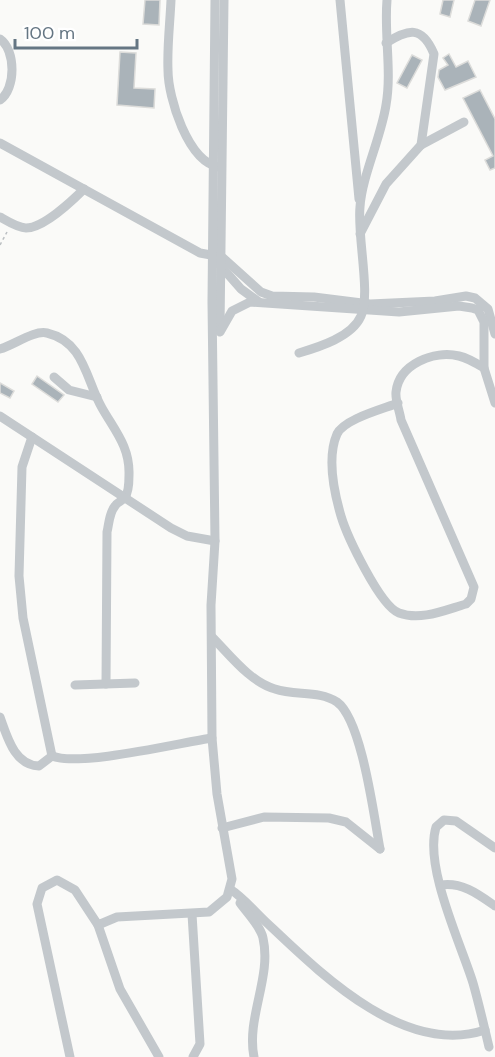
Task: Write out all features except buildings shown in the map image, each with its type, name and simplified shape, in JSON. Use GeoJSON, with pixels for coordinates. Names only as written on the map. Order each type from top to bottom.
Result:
{"type":"FeatureCollection","features":[{"type":"Feature","properties":{"kind":"street"},"geometry":{"type":"LineString","coordinates":[[171,0],[168,70],[171,93],[190,142],[205,162],[217,167]]}},
{"type":"Feature","properties":{"kind":"street"},"geometry":{"type":"LineString","coordinates":[[215,0],[220,332],[215,363]]}},
{"type":"Feature","properties":{"kind":"street"},"geometry":{"type":"LineString","coordinates":[[217,167],[224,0]]}},
{"type":"Feature","properties":{"kind":"street"},"geometry":{"type":"LineString","coordinates":[[300,352],[323,346],[350,328],[360,319],[364,307],[359,236],[360,204],[340,0]]}},
{"type":"Feature","properties":{"kind":"street"},"geometry":{"type":"LineString","coordinates":[[360,204],[387,102],[387,0]]}},
{"type":"Feature","properties":{"kind":"street"},"geometry":{"type":"LineString","coordinates":[[386,43],[404,31],[417,33],[428,40],[434,54],[421,145]]}},
{"type":"Feature","properties":{"kind":"street"},"geometry":{"type":"LineString","coordinates":[[0,39],[6,43],[12,66],[11,83],[0,100]]}},
{"type":"Feature","properties":{"kind":"street"},"geometry":{"type":"LineString","coordinates":[[0,77],[11,83]]}},
{"type":"Feature","properties":{"kind":"street"},"geometry":{"type":"LineString","coordinates":[[359,236],[386,184],[421,145],[464,122]]}},
{"type":"Feature","properties":{"kind":"street"},"geometry":{"type":"LineString","coordinates":[[0,143],[200,253],[218,259],[266,295],[314,297],[364,307],[466,296],[475,298],[489,309],[495,334]]}},
{"type":"Feature","properties":{"kind":"street"},"geometry":{"type":"LineString","coordinates":[[4,219],[24,228],[32,227],[44,222],[84,189]]}},
{"type":"Feature","properties":{"kind":"street"},"geometry":{"type":"LineString","coordinates":[[218,259],[241,289],[261,303]]}},
{"type":"Feature","properties":{"kind":"street"},"geometry":{"type":"LineString","coordinates":[[98,925],[117,917],[192,914],[215,909],[230,889],[231,867],[222,828],[212,738],[211,605],[215,541],[215,363],[218,259]]}},
{"type":"Feature","properties":{"kind":"street"},"geometry":{"type":"LineString","coordinates":[[220,332],[238,306],[261,303],[364,307],[418,312],[459,306],[478,310],[484,322],[486,336],[484,368],[495,403]]}},
{"type":"Feature","properties":{"kind":"street"},"geometry":{"type":"LineString","coordinates":[[0,349],[41,332],[55,336],[82,360],[97,397],[127,453],[129,472],[125,497],[111,512],[107,532],[106,684]]}},
{"type":"Feature","properties":{"kind":"street"},"geometry":{"type":"LineString","coordinates":[[398,403],[346,424],[338,433],[333,475],[341,517],[376,590],[390,608],[400,613],[423,616],[466,604],[471,599],[474,586],[401,420],[398,403],[396,392],[405,372],[414,363],[430,357],[458,355],[484,368]]}},
{"type":"Feature","properties":{"kind":"street"},"geometry":{"type":"LineString","coordinates":[[54,377],[69,390],[97,397]]}},
{"type":"Feature","properties":{"kind":"street"},"geometry":{"type":"LineString","coordinates":[[0,416],[187,536],[215,541]]}},
{"type":"Feature","properties":{"kind":"street"},"geometry":{"type":"LineString","coordinates":[[32,437],[22,467],[19,576],[22,618],[52,756]]}},
{"type":"Feature","properties":{"kind":"street"},"geometry":{"type":"LineString","coordinates":[[212,637],[251,675],[266,685],[281,691],[328,697],[345,709],[354,730],[380,849],[339,819],[264,817],[222,828]]}},
{"type":"Feature","properties":{"kind":"street"},"geometry":{"type":"LineString","coordinates":[[75,685],[135,683]]}},
{"type":"Feature","properties":{"kind":"street"},"geometry":{"type":"LineString","coordinates":[[0,717],[8,741],[25,762],[39,766],[52,756]]}},
{"type":"Feature","properties":{"kind":"street"},"geometry":{"type":"LineString","coordinates":[[52,756],[67,760],[144,751],[212,738]]}},
{"type":"Feature","properties":{"kind":"street"},"geometry":{"type":"LineString","coordinates":[[489,1047],[473,982],[443,900],[434,850],[434,832],[439,823],[444,820],[456,821],[495,848]]}},
{"type":"Feature","properties":{"kind":"street"},"geometry":{"type":"LineString","coordinates":[[70,1057],[37,904],[42,888],[57,880],[75,890],[98,925],[120,989],[159,1057]]}},
{"type":"Feature","properties":{"kind":"street"},"geometry":{"type":"LineString","coordinates":[[441,885],[456,884],[467,888],[495,906]]}},
{"type":"Feature","properties":{"kind":"street"},"geometry":{"type":"LineString","coordinates":[[230,889],[299,953],[378,1016],[409,1030],[442,1036],[464,1036],[485,1030]]}},
{"type":"Feature","properties":{"kind":"street"},"geometry":{"type":"LineString","coordinates":[[230,889],[263,936],[264,973],[255,1017],[254,1057]]}},
{"type":"Feature","properties":{"kind":"street"},"geometry":{"type":"LineString","coordinates":[[192,914],[200,1044],[192,1057]]}},
{"type":"Feature","properties":{"kind":"path"},"geometry":{"type":"LineString","coordinates":[[0,244],[7,233],[4,219]]}}]}
